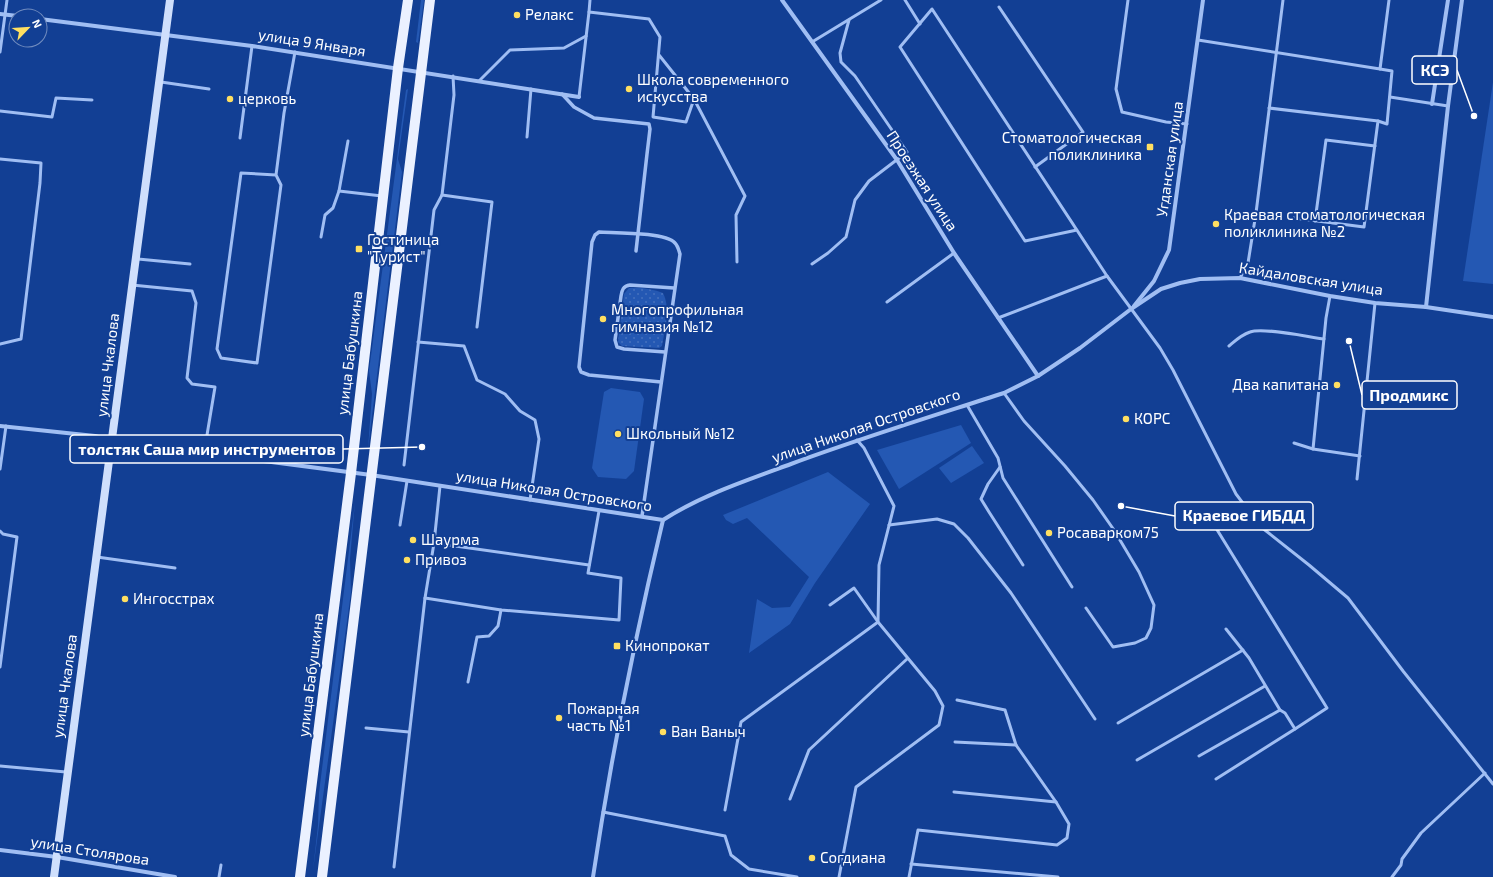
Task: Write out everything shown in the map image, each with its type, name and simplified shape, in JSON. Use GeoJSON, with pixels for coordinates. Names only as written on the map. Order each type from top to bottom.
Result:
{"type":"FeatureCollection","features":[{"type":"Feature","properties":{"kind":"main road","name":"улица Чкалова"},"geometry":{"type":"LineString","coordinates":[[54,877],[170,0]]}},
{"type":"Feature","properties":{"kind":"main road","name":"улица Бабушкина"},"geometry":{"type":"LineString","coordinates":[[300,877],[352,473],[398,68],[408,0]]}},
{"type":"Feature","properties":{"kind":"main road"},"geometry":{"type":"LineString","coordinates":[[322,877],[430,0]]}},
{"type":"Feature","properties":{"kind":"street","name":"Проезжая улица"},"geometry":{"type":"LineString","coordinates":[[782,0],[897,160],[954,253],[1038,376]]}},
{"type":"Feature","properties":{"kind":"street","name":"Угданская улица"},"geometry":{"type":"LineString","coordinates":[[1131,309],[1154,281],[1169,250],[1203,0]]}},
{"type":"Feature","properties":{"kind":"street"},"geometry":{"type":"LineString","coordinates":[[1432,104],[1448,0]]}},
{"type":"Feature","properties":{"kind":"street"},"geometry":{"type":"LineString","coordinates":[[1426,307],[1448,106],[1462,0]]}},
{"type":"Feature","properties":{"kind":"street"},"geometry":{"type":"LineString","coordinates":[[0,14],[8,14]]}},
{"type":"Feature","properties":{"kind":"street","name":"улица 9 Января"},"geometry":{"type":"LineString","coordinates":[[48,20],[295,52],[579,97]]}},
{"type":"Feature","properties":{"kind":"street"},"geometry":{"type":"LineString","coordinates":[[562,94],[574,107],[594,118],[649,124],[650,129],[636,251]]}},
{"type":"Feature","properties":{"kind":"street"},"geometry":{"type":"LineString","coordinates":[[642,516],[680,254],[676,243],[667,238],[639,234],[600,232],[595,235],[592,242],[579,366],[581,372],[589,375],[661,382]]}},
{"type":"Feature","properties":{"kind":"street","name":"Кайдаловская улица"},"geometry":{"type":"LineString","coordinates":[[1131,309],[1161,289],[1180,283],[1200,279],[1240,278],[1330,296],[1426,307],[1493,317]]}},
{"type":"Feature","properties":{"kind":"street"},"geometry":{"type":"LineString","coordinates":[[665,352],[624,350],[617,347],[615,340],[621,296],[622,290],[626,286],[630,285],[674,288]]}},
{"type":"Feature","properties":{"kind":"street","name":"улица Николая Островского"},"geometry":{"type":"LineString","coordinates":[[0,426],[94,436],[112,441],[371,475],[663,520],[690,504],[730,486],[857,440],[1004,393],[1038,376],[1080,348],[1131,309]]}},
{"type":"Feature","properties":{"kind":"street"},"geometry":{"type":"LineString","coordinates":[[593,877],[603,812],[647,584],[663,520]]}},
{"type":"Feature","properties":{"kind":"street","name":"улица Столярова"},"geometry":{"type":"LineString","coordinates":[[0,850],[57,857],[176,877]]}},
{"type":"Feature","properties":{"kind":"lane"},"geometry":{"type":"LineString","coordinates":[[0,52],[7,0]]}},
{"type":"Feature","properties":{"kind":"lane"},"geometry":{"type":"LineString","coordinates":[[579,97],[590,0]]}},
{"type":"Feature","properties":{"kind":"lane"},"geometry":{"type":"LineString","coordinates":[[812,42],[881,0]]}},
{"type":"Feature","properties":{"kind":"lane"},"geometry":{"type":"LineString","coordinates":[[905,0],[920,24]]}},
{"type":"Feature","properties":{"kind":"lane"},"geometry":{"type":"LineString","coordinates":[[1128,0],[1116,89],[1122,112],[1166,122],[1187,124]]}},
{"type":"Feature","properties":{"kind":"lane"},"geometry":{"type":"LineString","coordinates":[[1240,278],[1248,263],[1283,0]]}},
{"type":"Feature","properties":{"kind":"lane"},"geometry":{"type":"LineString","coordinates":[[1380,69],[1390,0]]}},
{"type":"Feature","properties":{"kind":"lane"},"geometry":{"type":"LineString","coordinates":[[999,7],[1083,132],[1035,167]]}},
{"type":"Feature","properties":{"kind":"lane"},"geometry":{"type":"LineString","coordinates":[[1077,230],[1025,241],[900,47],[932,9],[1035,167],[1077,230],[1107,276],[1160,348],[1173,370],[1236,494],[1261,528],[1309,565],[1348,598],[1403,671],[1493,784]]}},
{"type":"Feature","properties":{"kind":"lane"},"geometry":{"type":"LineString","coordinates":[[589,12],[650,19],[660,37],[653,117],[686,122],[694,99]]}},
{"type":"Feature","properties":{"kind":"lane"},"geometry":{"type":"LineString","coordinates":[[812,264],[828,253],[846,237],[855,200],[869,181],[907,152],[855,76],[841,62],[840,54],[849,20]]}},
{"type":"Feature","properties":{"kind":"lane"},"geometry":{"type":"LineString","coordinates":[[479,81],[510,50],[564,48],[586,36]]}},
{"type":"Feature","properties":{"kind":"lane"},"geometry":{"type":"LineString","coordinates":[[1198,40],[1392,71],[1387,124],[1378,121],[1269,108]]}},
{"type":"Feature","properties":{"kind":"lane"},"geometry":{"type":"LineString","coordinates":[[240,138],[252,46]]}},
{"type":"Feature","properties":{"kind":"lane"},"geometry":{"type":"LineString","coordinates":[[276,175],[241,173],[217,350],[220,358],[257,363],[281,185],[276,175],[284,113],[295,52]]}},
{"type":"Feature","properties":{"kind":"lane"},"geometry":{"type":"LineString","coordinates":[[659,55],[694,99],[745,196],[736,215],[738,262]]}},
{"type":"Feature","properties":{"kind":"lane"},"geometry":{"type":"LineString","coordinates":[[404,465],[434,210],[442,195],[454,95],[453,76]]}},
{"type":"Feature","properties":{"kind":"lane"},"geometry":{"type":"LineString","coordinates":[[159,82],[209,89]]}},
{"type":"Feature","properties":{"kind":"lane"},"geometry":{"type":"LineString","coordinates":[[526,137],[531,89]]}},
{"type":"Feature","properties":{"kind":"lane"},"geometry":{"type":"LineString","coordinates":[[1390,97],[1448,106]]}},
{"type":"Feature","properties":{"kind":"lane"},"geometry":{"type":"LineString","coordinates":[[0,111],[52,117],[56,98],[92,100]]}},
{"type":"Feature","properties":{"kind":"lane"},"geometry":{"type":"LineString","coordinates":[[1294,218],[1364,227],[1378,121]]}},
{"type":"Feature","properties":{"kind":"lane"},"geometry":{"type":"LineString","coordinates":[[1315,221],[1326,140],[1375,146]]}},
{"type":"Feature","properties":{"kind":"lane"},"geometry":{"type":"LineString","coordinates":[[321,237],[325,215],[333,208],[339,191],[348,141]]}},
{"type":"Feature","properties":{"kind":"lane"},"geometry":{"type":"LineString","coordinates":[[0,159],[40,163],[40,183],[21,339],[0,344]]}},
{"type":"Feature","properties":{"kind":"lane"},"geometry":{"type":"LineString","coordinates":[[339,191],[384,196]]}},
{"type":"Feature","properties":{"kind":"lane"},"geometry":{"type":"LineString","coordinates":[[442,195],[492,202],[477,327]]}},
{"type":"Feature","properties":{"kind":"lane"},"geometry":{"type":"LineString","coordinates":[[887,302],[954,253]]}},
{"type":"Feature","properties":{"kind":"lane"},"geometry":{"type":"LineString","coordinates":[[136,259],[190,264]]}},
{"type":"Feature","properties":{"kind":"lane"},"geometry":{"type":"LineString","coordinates":[[998,318],[1107,276]]}},
{"type":"Feature","properties":{"kind":"lane"},"geometry":{"type":"LineString","coordinates":[[132,285],[192,291],[196,303],[186,378],[192,384],[215,387],[204,453]]}},
{"type":"Feature","properties":{"kind":"lane"},"geometry":{"type":"LineString","coordinates":[[1313,449],[1324,339],[1330,296]]}},
{"type":"Feature","properties":{"kind":"lane"},"geometry":{"type":"LineString","coordinates":[[1357,479],[1375,302]]}},
{"type":"Feature","properties":{"kind":"lane"},"geometry":{"type":"LineString","coordinates":[[1229,346],[1239,337],[1251,331],[1263,330],[1324,339]]}},
{"type":"Feature","properties":{"kind":"lane"},"geometry":{"type":"LineString","coordinates":[[418,342],[464,346],[477,380],[505,394],[520,411],[535,420],[539,439],[530,500]]}},
{"type":"Feature","properties":{"kind":"lane"},"geometry":{"type":"LineString","coordinates":[[1004,393],[1024,421],[1065,466],[1093,500],[1114,530],[1139,572],[1154,605],[1151,628],[1146,638],[1135,643],[1113,647],[1086,608]]}},
{"type":"Feature","properties":{"kind":"lane"},"geometry":{"type":"LineString","coordinates":[[967,405],[998,458],[1003,478],[1072,587]]}},
{"type":"Feature","properties":{"kind":"lane"},"geometry":{"type":"LineString","coordinates":[[0,469],[6,426]]}},
{"type":"Feature","properties":{"kind":"lane"},"geometry":{"type":"LineString","coordinates":[[857,440],[864,448],[894,506],[879,565],[878,622]]}},
{"type":"Feature","properties":{"kind":"lane"},"geometry":{"type":"LineString","coordinates":[[1294,443],[1313,449],[1360,456]]}},
{"type":"Feature","properties":{"kind":"lane"},"geometry":{"type":"LineString","coordinates":[[1000,467],[988,484],[982,499],[1024,565]]}},
{"type":"Feature","properties":{"kind":"lane"},"geometry":{"type":"LineString","coordinates":[[400,525],[407,481]]}},
{"type":"Feature","properties":{"kind":"lane"},"geometry":{"type":"LineString","coordinates":[[394,867],[425,598],[434,543],[440,486]]}},
{"type":"Feature","properties":{"kind":"lane"},"geometry":{"type":"LineString","coordinates":[[1203,507],[1327,708],[1216,779]]}},
{"type":"Feature","properties":{"kind":"lane"},"geometry":{"type":"LineString","coordinates":[[425,598],[501,610],[619,620],[621,578],[588,573],[599,511]]}},
{"type":"Feature","properties":{"kind":"lane"},"geometry":{"type":"LineString","coordinates":[[889,525],[937,519],[954,524],[968,538],[1011,593],[1095,719]]}},
{"type":"Feature","properties":{"kind":"lane"},"geometry":{"type":"LineString","coordinates":[[0,531],[3,534],[17,537],[0,667]]}},
{"type":"Feature","properties":{"kind":"lane"},"geometry":{"type":"LineString","coordinates":[[434,543],[589,565]]}},
{"type":"Feature","properties":{"kind":"lane"},"geometry":{"type":"LineString","coordinates":[[97,557],[175,568]]}},
{"type":"Feature","properties":{"kind":"lane"},"geometry":{"type":"LineString","coordinates":[[830,605],[854,588],[907,659],[935,691],[943,706],[939,725],[856,787],[839,877]]}},
{"type":"Feature","properties":{"kind":"lane"},"geometry":{"type":"LineString","coordinates":[[468,682],[477,637],[489,636],[498,626],[501,610]]}},
{"type":"Feature","properties":{"kind":"lane"},"geometry":{"type":"LineString","coordinates":[[725,810],[742,722],[878,622]]}},
{"type":"Feature","properties":{"kind":"lane"},"geometry":{"type":"LineString","coordinates":[[1226,629],[1249,658],[1280,710],[1285,713],[1295,729]]}},
{"type":"Feature","properties":{"kind":"lane"},"geometry":{"type":"LineString","coordinates":[[1118,723],[1242,650]]}},
{"type":"Feature","properties":{"kind":"lane"},"geometry":{"type":"LineString","coordinates":[[790,799],[809,750],[907,659]]}},
{"type":"Feature","properties":{"kind":"lane"},"geometry":{"type":"LineString","coordinates":[[1137,760],[1265,686]]}},
{"type":"Feature","properties":{"kind":"lane"},"geometry":{"type":"LineString","coordinates":[[909,877],[918,830],[1057,845],[1067,838],[1069,824],[1056,802],[1016,746],[1005,710],[957,700]]}},
{"type":"Feature","properties":{"kind":"lane"},"geometry":{"type":"LineString","coordinates":[[1199,756],[1280,710]]}},
{"type":"Feature","properties":{"kind":"lane"},"geometry":{"type":"LineString","coordinates":[[366,728],[409,732]]}},
{"type":"Feature","properties":{"kind":"lane"},"geometry":{"type":"LineString","coordinates":[[955,742],[1016,746]]}},
{"type":"Feature","properties":{"kind":"lane"},"geometry":{"type":"LineString","coordinates":[[0,766],[68,772]]}},
{"type":"Feature","properties":{"kind":"lane"},"geometry":{"type":"LineString","coordinates":[[1392,877],[1401,865],[1402,858],[1421,834],[1485,773]]}},
{"type":"Feature","properties":{"kind":"lane"},"geometry":{"type":"LineString","coordinates":[[954,792],[1056,802]]}},
{"type":"Feature","properties":{"kind":"lane"},"geometry":{"type":"LineString","coordinates":[[603,812],[725,836],[731,855],[749,869],[797,877]]}},
{"type":"Feature","properties":{"kind":"lane"},"geometry":{"type":"LineString","coordinates":[[912,864],[1058,877]]}},
{"type":"Feature","properties":{"kind":"lane"},"geometry":{"type":"LineString","coordinates":[[219,877],[221,865]]}},
{"type":"Feature","properties":{"kind":"shaded area"},"geometry":{"type":"Polygon","coordinates":[[[421,0],[424,0],[418,43],[416,42],[421,0]]]}},
{"type":"Feature","properties":{"kind":"shaded area"},"geometry":{"type":"Polygon","coordinates":[[[1493,82],[1493,284],[1463,281],[1493,82]]]}},
{"type":"Feature","properties":{"kind":"shaded area"},"geometry":{"type":"Polygon","coordinates":[[[408,89],[398,159],[402,172],[368,449],[372,394],[369,371],[406,90],[408,89]]]}},
{"type":"Feature","properties":{"kind":"shaded area"},"geometry":{"type":"Polygon","coordinates":[[[629,288],[655,290],[663,293],[667,306],[667,319],[662,346],[659,348],[622,346],[618,342],[624,294],[629,288]]]}},
{"type":"Feature","properties":{"kind":"shaded area","name":"Школьный №12"},"geometry":{"type":"Polygon","coordinates":[[[611,388],[640,392],[644,399],[634,471],[626,479],[598,477],[592,468],[604,392],[611,388]]]}},
{"type":"Feature","properties":{"kind":"shaded area"},"geometry":{"type":"Polygon","coordinates":[[[961,425],[971,443],[899,489],[877,450],[961,425]]]}},
{"type":"Feature","properties":{"kind":"shaded area"},"geometry":{"type":"Polygon","coordinates":[[[972,446],[984,463],[951,483],[939,468],[972,446]]]}},
{"type":"Feature","properties":{"kind":"shaded area"},"geometry":{"type":"Polygon","coordinates":[[[828,472],[870,504],[815,583],[790,624],[749,653],[757,599],[772,608],[790,607],[809,577],[747,518],[733,524],[726,520],[723,515],[828,472]]]}},
{"type":"Feature","properties":{"kind":"shaded area"},"geometry":{"type":"Polygon","coordinates":[[[355,502],[350,559],[351,592],[313,870],[318,825],[319,793],[355,502]]]}},
{"type":"Feature","properties":{"kind":"place","name":"Релакс"},"geometry":{"type":"Point","coordinates":[517,15]}},
{"type":"Feature","properties":{"kind":"place","name":"Школа современного искусства"},"geometry":{"type":"Point","coordinates":[629,89]}},
{"type":"Feature","properties":{"kind":"place","name":"церковь"},"geometry":{"type":"Point","coordinates":[230,99]}},
{"type":"Feature","properties":{"kind":"place","name":"КСЭ"},"geometry":{"type":"Point","coordinates":[1474,116]}},
{"type":"Feature","properties":{"kind":"place","name":"Стоматологическая поликлиника"},"geometry":{"type":"Point","coordinates":[1150,147]}},
{"type":"Feature","properties":{"kind":"place","name":"Краевая стоматологическая поликлиника №2"},"geometry":{"type":"Point","coordinates":[1216,224]}},
{"type":"Feature","properties":{"kind":"place","name":"Гостиница \"Турист\""},"geometry":{"type":"Point","coordinates":[359,249]}},
{"type":"Feature","properties":{"kind":"place","name":"Многопрофильная гимназия №12"},"geometry":{"type":"Point","coordinates":[603,319]}},
{"type":"Feature","properties":{"kind":"place","name":"Продмикс"},"geometry":{"type":"Point","coordinates":[1349,341]}},
{"type":"Feature","properties":{"kind":"place","name":"Два капитана"},"geometry":{"type":"Point","coordinates":[1337,385]}},
{"type":"Feature","properties":{"kind":"place","name":"КОРС"},"geometry":{"type":"Point","coordinates":[1126,419]}},
{"type":"Feature","properties":{"kind":"place","name":"Школьный №12"},"geometry":{"type":"Point","coordinates":[618,434]}},
{"type":"Feature","properties":{"kind":"place","name":"толстяк Саша мир инструментов"},"geometry":{"type":"Point","coordinates":[422,447]}},
{"type":"Feature","properties":{"kind":"place","name":"Краевое ГИБДД"},"geometry":{"type":"Point","coordinates":[1121,506]}},
{"type":"Feature","properties":{"kind":"place","name":"Росаварком75"},"geometry":{"type":"Point","coordinates":[1049,533]}},
{"type":"Feature","properties":{"kind":"place","name":"Шаурма"},"geometry":{"type":"Point","coordinates":[413,540]}},
{"type":"Feature","properties":{"kind":"place","name":"Привоз"},"geometry":{"type":"Point","coordinates":[407,560]}},
{"type":"Feature","properties":{"kind":"place","name":"Ингосстрах"},"geometry":{"type":"Point","coordinates":[125,599]}},
{"type":"Feature","properties":{"kind":"place","name":"Кинопрокат"},"geometry":{"type":"Point","coordinates":[617,646]}},
{"type":"Feature","properties":{"kind":"place","name":"Пожарная часть №1"},"geometry":{"type":"Point","coordinates":[559,718]}},
{"type":"Feature","properties":{"kind":"place","name":"Ван Ваныч"},"geometry":{"type":"Point","coordinates":[663,732]}},
{"type":"Feature","properties":{"kind":"place","name":"Согдиана"},"geometry":{"type":"Point","coordinates":[812,858]}}]}
